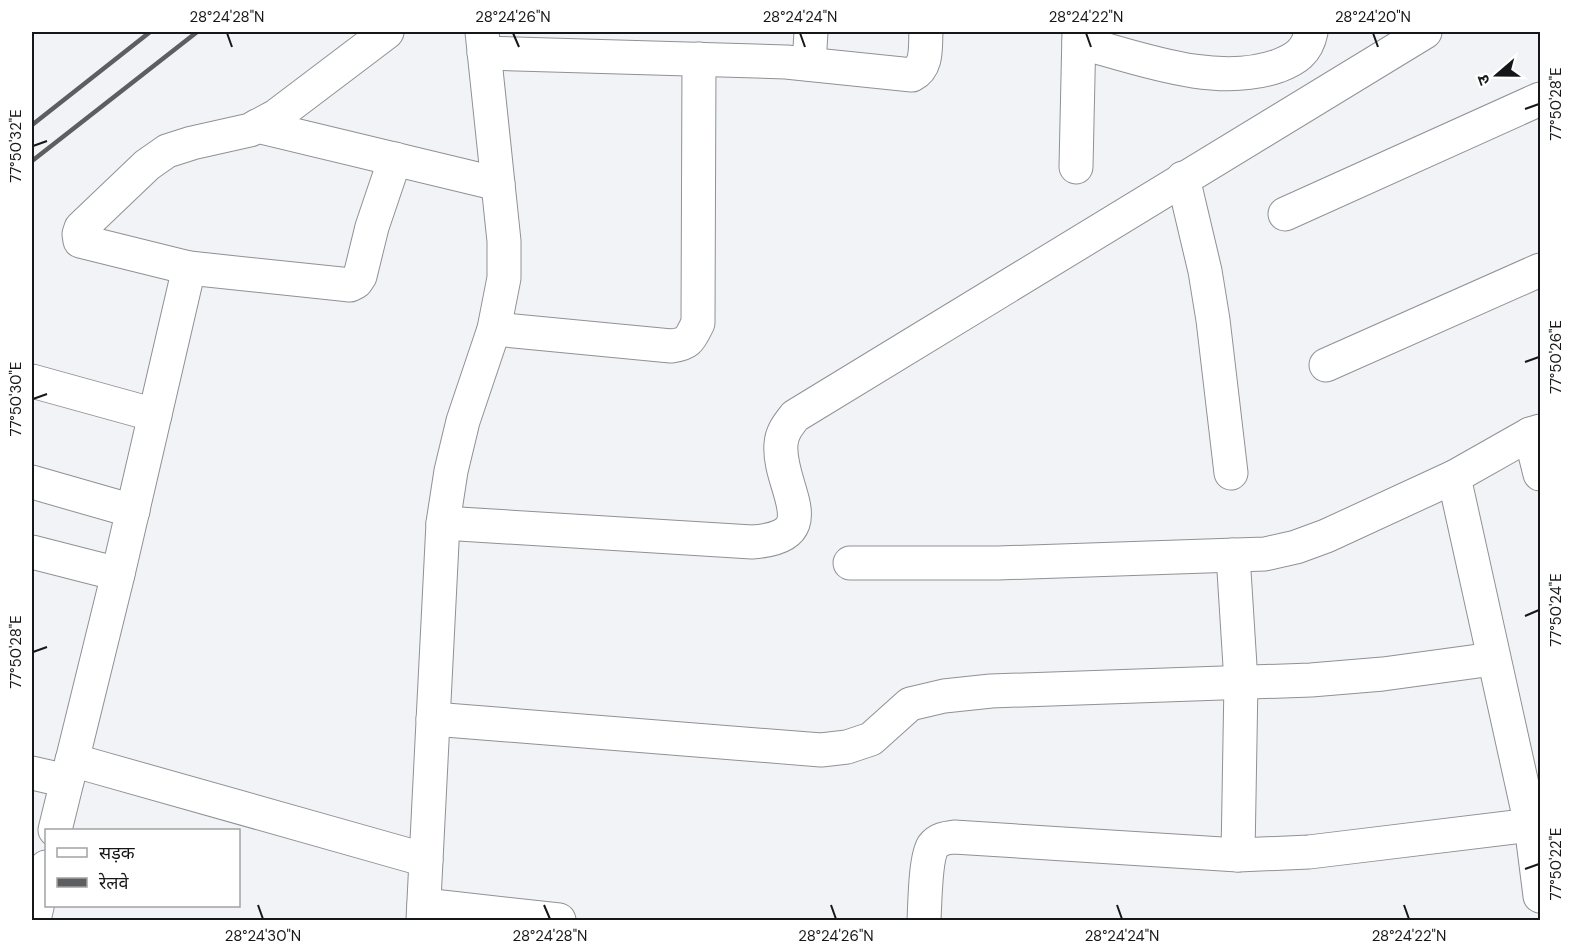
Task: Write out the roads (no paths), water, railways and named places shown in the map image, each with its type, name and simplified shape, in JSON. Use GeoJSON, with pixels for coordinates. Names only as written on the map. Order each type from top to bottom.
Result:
{"type":"FeatureCollection","features":[{"type":"Feature","properties":{"kind":"street"},"geometry":{"type":"LineString","coordinates":[[387,32],[276,117],[257,126],[167,151],[147,165],[81,228],[80,241],[189,268],[350,285],[360,276],[372,227],[394,159]]}},
{"type":"Feature","properties":{"kind":"street"},"geometry":{"type":"LineString","coordinates":[[809,64],[811,32]]}},
{"type":"Feature","properties":{"kind":"street"},"geometry":{"type":"LineString","coordinates":[[559,921],[424,913],[443,523],[451,471],[463,421],[494,329],[504,278],[504,241],[483,42],[699,59],[809,64],[912,75],[919,72],[923,64],[926,32]]}},
{"type":"Feature","properties":{"kind":"street"},"geometry":{"type":"LineString","coordinates":[[1076,166],[1079,37],[1157,63],[1211,73],[1241,74],[1268,69],[1291,61],[1306,47],[1311,32]]}},
{"type":"Feature","properties":{"kind":"street"},"geometry":{"type":"LineString","coordinates":[[443,523],[752,542],[772,541],[784,535],[793,525],[795,511],[781,459],[780,443],[784,431],[795,416],[1425,32]]}},
{"type":"Feature","properties":{"kind":"street"},"geometry":{"type":"LineString","coordinates":[[494,329],[671,346],[682,345],[689,340],[698,323],[699,59]]}},
{"type":"Feature","properties":{"kind":"street"},"geometry":{"type":"LineString","coordinates":[[1285,214],[1540,99]]}},
{"type":"Feature","properties":{"kind":"street"},"geometry":{"type":"LineString","coordinates":[[257,126],[498,184]]}},
{"type":"Feature","properties":{"kind":"street"},"geometry":{"type":"LineString","coordinates":[[1183,178],[1205,271],[1213,320],[1231,473]]}},
{"type":"Feature","properties":{"kind":"street"},"geometry":{"type":"LineString","coordinates":[[56,829],[189,268]]}},
{"type":"Feature","properties":{"kind":"street"},"geometry":{"type":"LineString","coordinates":[[1326,365],[1540,270]]}},
{"type":"Feature","properties":{"kind":"street"},"geometry":{"type":"LineString","coordinates":[[32,381],[155,415]]}},
{"type":"Feature","properties":{"kind":"street"},"geometry":{"type":"LineString","coordinates":[[850,563],[998,562],[1265,554],[1296,547],[1326,536],[1454,477],[1535,433],[1540,474]]}},
{"type":"Feature","properties":{"kind":"street"},"geometry":{"type":"LineString","coordinates":[[1454,477],[1531,825],[1540,896]]}},
{"type":"Feature","properties":{"kind":"street"},"geometry":{"type":"LineString","coordinates":[[32,482],[133,511]]}},
{"type":"Feature","properties":{"kind":"street"},"geometry":{"type":"LineString","coordinates":[[32,552],[118,574]]}},
{"type":"Feature","properties":{"kind":"street"},"geometry":{"type":"LineString","coordinates":[[1233,555],[1241,682],[1238,855]]}},
{"type":"Feature","properties":{"kind":"street"},"geometry":{"type":"LineString","coordinates":[[433,719],[821,750],[847,747],[871,739],[910,704],[944,696],[991,691],[1311,680],[1383,674],[1493,659]]}},
{"type":"Feature","properties":{"kind":"street"},"geometry":{"type":"LineString","coordinates":[[32,773],[70,771],[426,860]]}},
{"type":"Feature","properties":{"kind":"street"},"geometry":{"type":"LineString","coordinates":[[924,921],[929,857],[933,845],[942,838],[1238,855],[1309,852],[1531,825]]}},
{"type":"Feature","properties":{"kind":"street"},"geometry":{"type":"LineString","coordinates":[[34,921],[45,872]]}},
{"type":"Feature","properties":{"kind":"railway"},"geometry":{"type":"LineString","coordinates":[[32,125],[150,32]]}},
{"type":"Feature","properties":{"kind":"railway"},"geometry":{"type":"LineString","coordinates":[[32,161],[197,32]]}}]}
